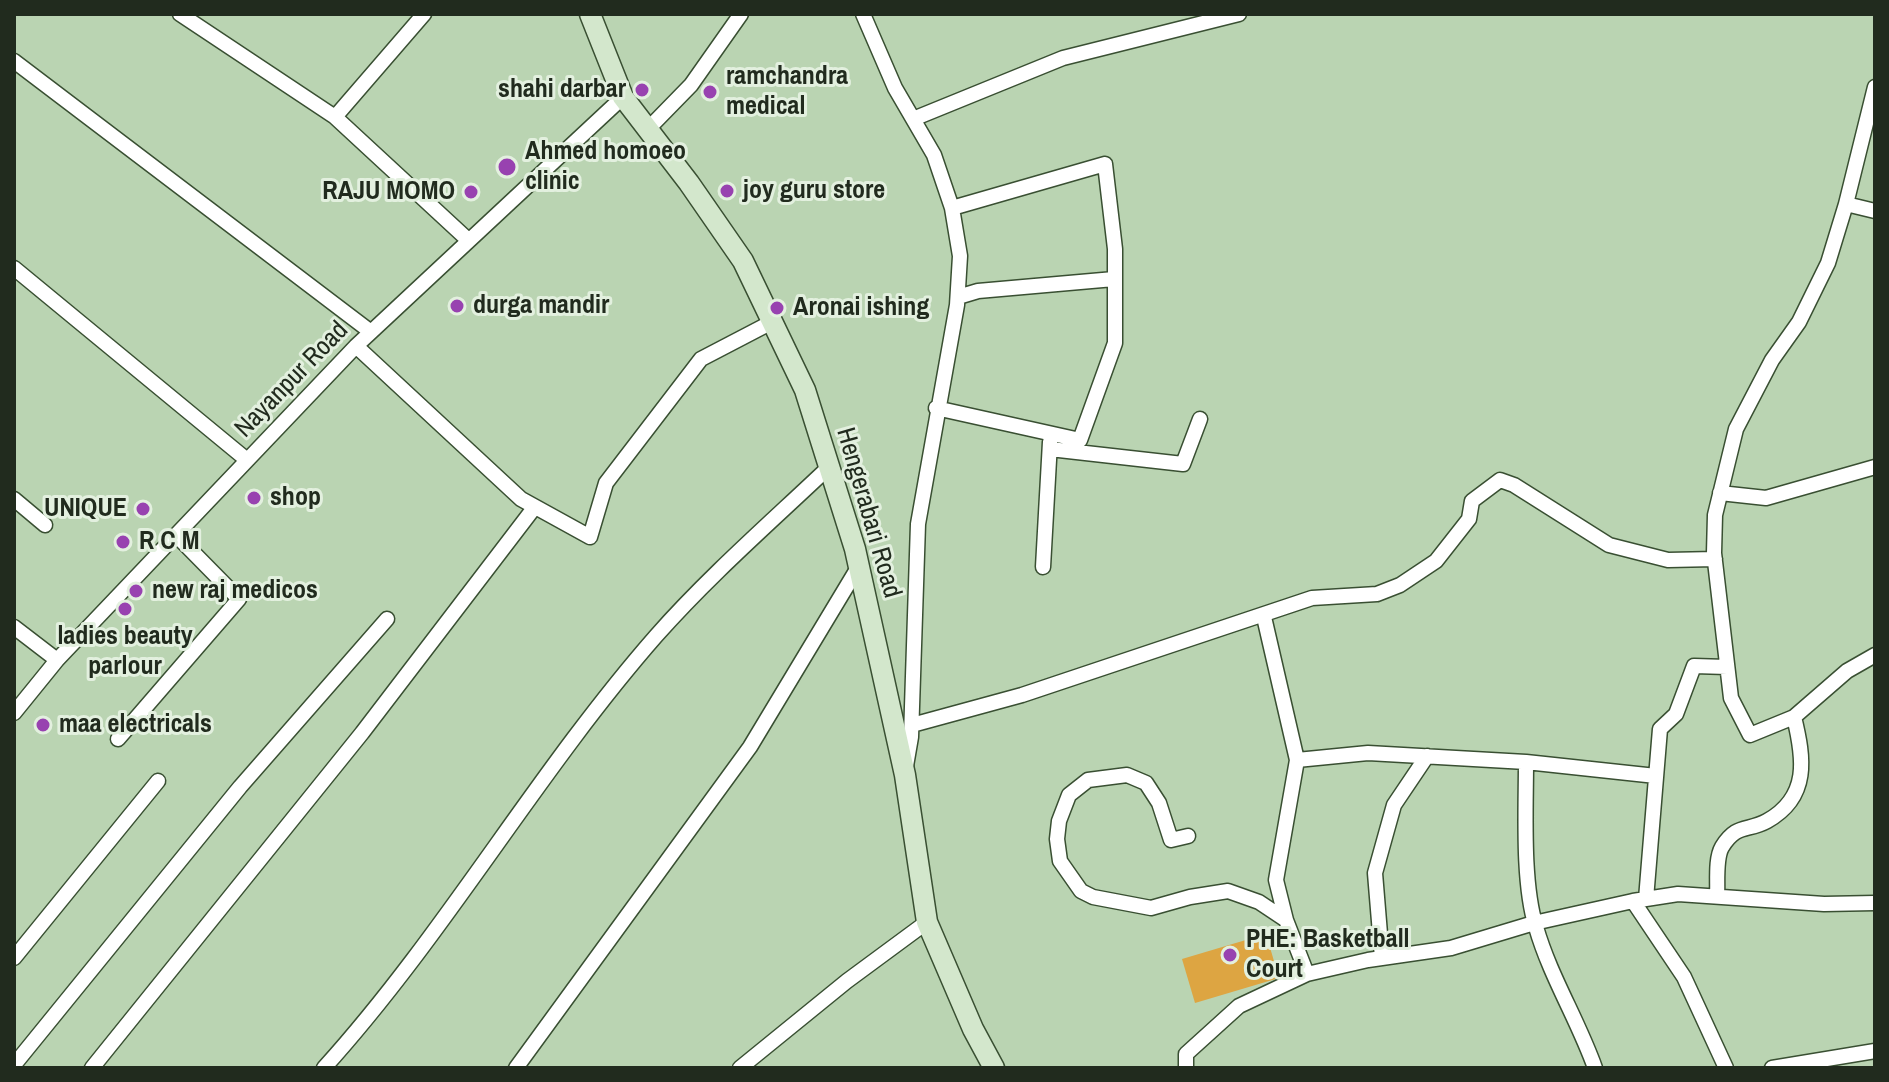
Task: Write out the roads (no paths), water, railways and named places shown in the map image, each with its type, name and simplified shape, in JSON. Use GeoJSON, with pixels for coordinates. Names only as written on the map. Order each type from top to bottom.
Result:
{"type":"FeatureCollection","features":[{"type":"Feature","properties":{"kind":"main road","name":"Hengerabari Road"},"geometry":{"type":"LineString","coordinates":[[590,14],[623,97],[649,128],[743,261],[805,390],[859,566],[905,775],[927,922],[973,1029],[994,1068]]}},
{"type":"Feature","properties":{"kind":"street"},"geometry":{"type":"LineString","coordinates":[[180,14],[335,117],[467,239]]}},
{"type":"Feature","properties":{"kind":"street"},"geometry":{"type":"LineString","coordinates":[[335,117],[424,14]]}},
{"type":"Feature","properties":{"kind":"street"},"geometry":{"type":"LineString","coordinates":[[649,128],[691,85],[741,14]]}},
{"type":"Feature","properties":{"kind":"street"},"geometry":{"type":"LineString","coordinates":[[863,14],[895,88],[934,155],[952,208],[960,256],[958,297],[936,408],[918,524],[912,725],[905,775]]}},
{"type":"Feature","properties":{"kind":"street"},"geometry":{"type":"LineString","coordinates":[[913,119],[1063,58],[1239,14]]}},
{"type":"Feature","properties":{"kind":"street"},"geometry":{"type":"LineString","coordinates":[[14,61],[371,332]]}},
{"type":"Feature","properties":{"kind":"street"},"geometry":{"type":"LineString","coordinates":[[1875,87],[1828,263],[1799,322],[1772,360],[1736,429],[1715,515],[1715,559],[1731,698],[1750,735],[1794,717],[1847,671],[1875,655]]}},
{"type":"Feature","properties":{"kind":"street","name":"Nayanpur Road"},"geometry":{"type":"LineString","coordinates":[[14,713],[57,660],[356,346],[467,239],[623,97]]}},
{"type":"Feature","properties":{"kind":"street"},"geometry":{"type":"LineString","coordinates":[[952,208],[1105,164],[1115,249],[1115,343],[1080,440],[1050,441]]}},
{"type":"Feature","properties":{"kind":"street"},"geometry":{"type":"LineString","coordinates":[[1846,204],[1875,211]]}},
{"type":"Feature","properties":{"kind":"street"},"geometry":{"type":"LineString","coordinates":[[14,268],[247,460]]}},
{"type":"Feature","properties":{"kind":"street"},"geometry":{"type":"LineString","coordinates":[[958,297],[978,291],[1114,279]]}},
{"type":"Feature","properties":{"kind":"street"},"geometry":{"type":"LineString","coordinates":[[356,346],[534,508],[590,537],[606,483],[701,359],[772,322]]}},
{"type":"Feature","properties":{"kind":"street"},"geometry":{"type":"LineString","coordinates":[[936,408],[1050,441],[1183,464],[1200,419]]}},
{"type":"Feature","properties":{"kind":"street"},"geometry":{"type":"LineString","coordinates":[[1043,567],[1050,441]]}},
{"type":"Feature","properties":{"kind":"street"},"geometry":{"type":"LineString","coordinates":[[324,1068],[370,1017],[547,774],[656,636],[829,467]]}},
{"type":"Feature","properties":{"kind":"street"},"geometry":{"type":"LineString","coordinates":[[1720,493],[1766,498],[1875,467]]}},
{"type":"Feature","properties":{"kind":"street"},"geometry":{"type":"LineString","coordinates":[[912,725],[1036,691],[1264,617],[1312,598],[1377,594],[1400,585],[1436,561],[1469,519],[1472,501],[1500,480],[1514,485],[1609,545],[1668,560],[1715,559]]}},
{"type":"Feature","properties":{"kind":"street"},"geometry":{"type":"LineString","coordinates":[[14,499],[45,525]]}},
{"type":"Feature","properties":{"kind":"street"},"geometry":{"type":"LineString","coordinates":[[92,1068],[362,733],[534,508]]}},
{"type":"Feature","properties":{"kind":"street"},"geometry":{"type":"LineString","coordinates":[[118,739],[239,599],[176,535]]}},
{"type":"Feature","properties":{"kind":"street"},"geometry":{"type":"LineString","coordinates":[[516,1068],[750,747],[859,566]]}},
{"type":"Feature","properties":{"kind":"street"},"geometry":{"type":"LineString","coordinates":[[1264,617],[1297,760],[1276,880],[1286,920],[1307,974]]}},
{"type":"Feature","properties":{"kind":"street"},"geometry":{"type":"LineString","coordinates":[[14,1065],[240,787],[387,619]]}},
{"type":"Feature","properties":{"kind":"street"},"geometry":{"type":"LineString","coordinates":[[14,627],[57,660]]}},
{"type":"Feature","properties":{"kind":"street"},"geometry":{"type":"LineString","coordinates":[[1726,1068],[1684,977],[1639,900],[1660,729],[1676,714],[1694,666],[1727,667]]}},
{"type":"Feature","properties":{"kind":"street"},"geometry":{"type":"LineString","coordinates":[[1717,896],[1719,850],[1737,828],[1766,822],[1786,806],[1802,781],[1804,757],[1794,717]]}},
{"type":"Feature","properties":{"kind":"street"},"geometry":{"type":"LineString","coordinates":[[1297,760],[1368,753],[1526,762],[1656,776]]}},
{"type":"Feature","properties":{"kind":"street"},"geometry":{"type":"LineString","coordinates":[[1382,958],[1375,873],[1394,805],[1427,756]]}},
{"type":"Feature","properties":{"kind":"street"},"geometry":{"type":"LineString","coordinates":[[1526,762],[1527,842],[1534,923],[1549,967],[1595,1068]]}},
{"type":"Feature","properties":{"kind":"street"},"geometry":{"type":"LineString","coordinates":[[1188,836],[1171,840],[1159,803],[1146,783],[1127,775],[1088,780],[1069,795],[1057,839],[1060,861],[1081,891],[1093,897],[1151,908],[1228,891],[1259,902],[1286,920]]}},
{"type":"Feature","properties":{"kind":"street"},"geometry":{"type":"LineString","coordinates":[[14,958],[158,781]]}},
{"type":"Feature","properties":{"kind":"street"},"geometry":{"type":"LineString","coordinates":[[1186,1068],[1186,1054],[1239,1006],[1307,974],[1382,958],[1451,948],[1534,923],[1678,894],[1824,904],[1875,903]]}},
{"type":"Feature","properties":{"kind":"street"},"geometry":{"type":"LineString","coordinates":[[740,1068],[847,981],[927,922]]}},
{"type":"Feature","properties":{"kind":"street"},"geometry":{"type":"LineString","coordinates":[[1772,1068],[1875,1051]]}},
{"type":"Feature","properties":{"kind":"place","name":"shahi darbar"},"geometry":{"type":"Point","coordinates":[642,90]}},
{"type":"Feature","properties":{"kind":"place","name":"ramchandra medical"},"geometry":{"type":"Point","coordinates":[710,92]}},
{"type":"Feature","properties":{"kind":"place","name":"Ahmed homoeo clinic"},"geometry":{"type":"Point","coordinates":[507,167]}},
{"type":"Feature","properties":{"kind":"place","name":"joy guru store"},"geometry":{"type":"Point","coordinates":[727,191]}},
{"type":"Feature","properties":{"kind":"place","name":"RAJU MOMO"},"geometry":{"type":"Point","coordinates":[471,192]}},
{"type":"Feature","properties":{"kind":"place","name":"durga mandir"},"geometry":{"type":"Point","coordinates":[457,306]}},
{"type":"Feature","properties":{"kind":"place","name":"Aronai ishing"},"geometry":{"type":"Point","coordinates":[777,308]}},
{"type":"Feature","properties":{"kind":"place","name":"shop"},"geometry":{"type":"Point","coordinates":[254,498]}},
{"type":"Feature","properties":{"kind":"place","name":"UNIQUE"},"geometry":{"type":"Point","coordinates":[143,509]}},
{"type":"Feature","properties":{"kind":"place","name":"R C M"},"geometry":{"type":"Point","coordinates":[123,542]}},
{"type":"Feature","properties":{"kind":"place","name":"new raj medicos"},"geometry":{"type":"Point","coordinates":[136,591]}},
{"type":"Feature","properties":{"kind":"place","name":"ladies beauty parlour"},"geometry":{"type":"Point","coordinates":[125,609]}},
{"type":"Feature","properties":{"kind":"place","name":"maa electricals"},"geometry":{"type":"Point","coordinates":[43,725]}},
{"type":"Feature","properties":{"kind":"place","name":"PHE: Basketball Court"},"geometry":{"type":"Point","coordinates":[1230,955]}}]}
